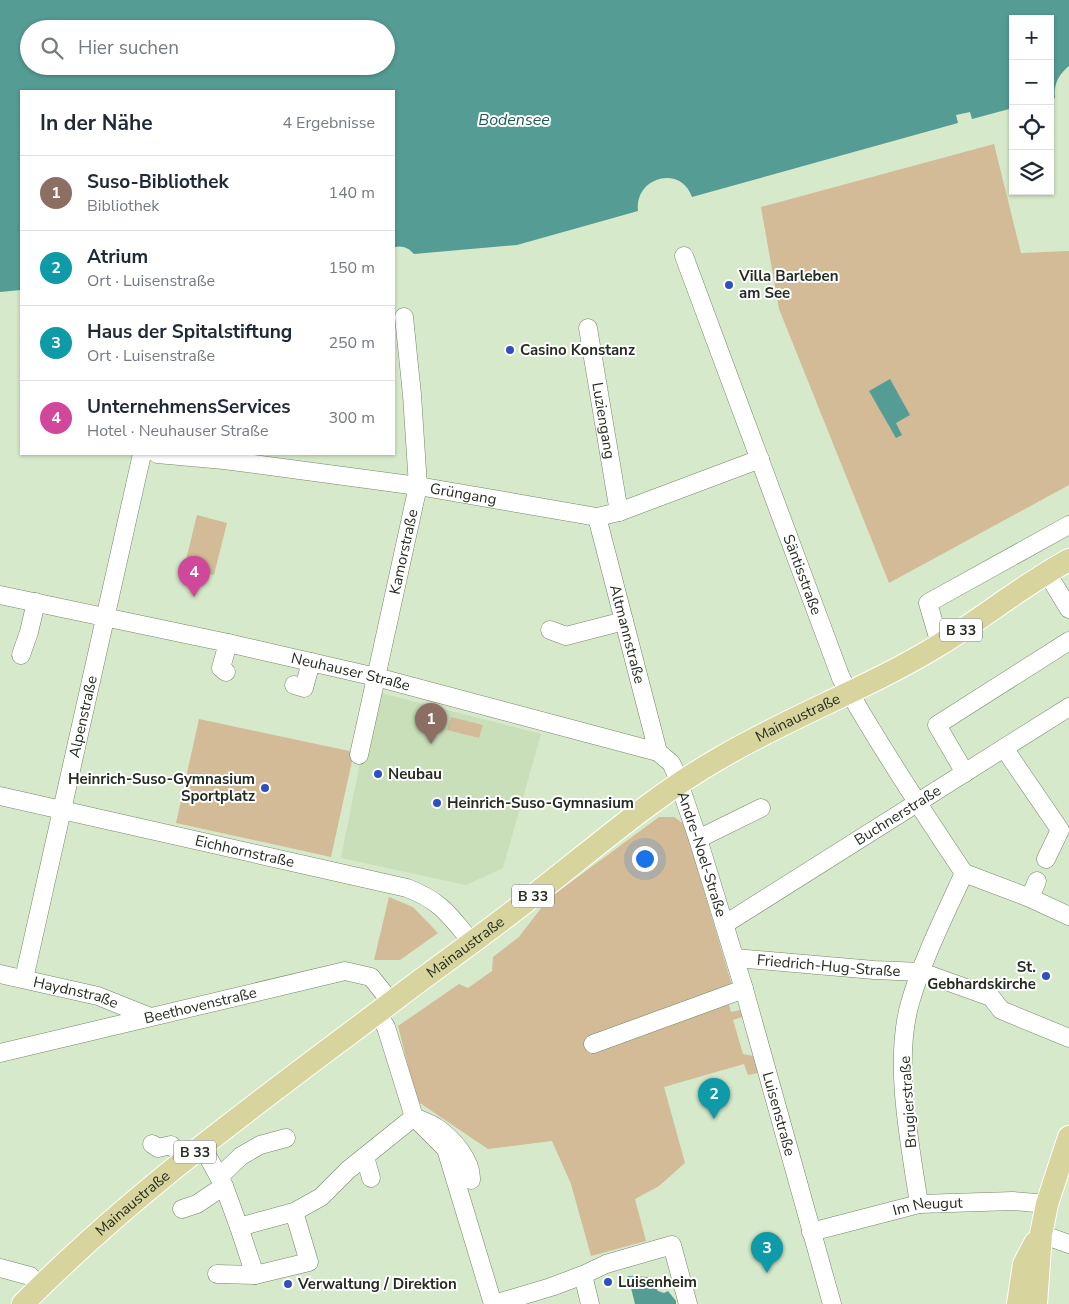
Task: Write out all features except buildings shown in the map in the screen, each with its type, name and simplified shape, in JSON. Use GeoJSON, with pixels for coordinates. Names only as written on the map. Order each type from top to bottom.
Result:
{"type":"FeatureCollection","features":[{"type":"Feature","properties":{"kind":"main road","name":"Mainaustraße"},"geometry":{"type":"LineString","coordinates":[[34,1298],[72,1256],[193,1153],[384,1007],[514,911],[593,848],[680,784],[728,754],[896,670],[940,644],[1047,572],[1069,560]]}},
{"type":"Feature","properties":{"kind":"main road"},"geometry":{"type":"LineString","coordinates":[[1036,1304],[1041,1234],[1047,1204],[1069,1137]]}},
{"type":"Feature","properties":{"kind":"main road"},"geometry":{"type":"LineString","coordinates":[[1018,1304],[1024,1264],[1030,1250],[1041,1234]]}},
{"type":"Feature","properties":{"kind":"street","name":"Säntisstraße"},"geometry":{"type":"LineString","coordinates":[[684,256],[841,678],[917,803],[964,872]]}},
{"type":"Feature","properties":{"kind":"street","name":"Kamorstraße"},"geometry":{"type":"LineString","coordinates":[[358,755],[418,486],[412,395],[404,317]]}},
{"type":"Feature","properties":{"kind":"street","name":"Luziengang"},"geometry":{"type":"LineString","coordinates":[[588,328],[619,512]]}},
{"type":"Feature","properties":{"kind":"street","name":"Alpenstraße"},"geometry":{"type":"LineString","coordinates":[[24,979],[142,455]]}},
{"type":"Feature","properties":{"kind":"street","name":"Grüngang"},"geometry":{"type":"LineString","coordinates":[[168,455],[224,460],[418,486],[597,517],[619,512],[760,459]]}},
{"type":"Feature","properties":{"kind":"street","name":"Altmannstraße"},"geometry":{"type":"LineString","coordinates":[[597,517],[658,752]]}},
{"type":"Feature","properties":{"kind":"street"},"geometry":{"type":"LineString","coordinates":[[940,644],[928,603],[1069,525]]}},
{"type":"Feature","properties":{"kind":"street"},"geometry":{"type":"LineString","coordinates":[[1047,572],[1069,609]]}},
{"type":"Feature","properties":{"kind":"street","name":"Neuhauser Straße"},"geometry":{"type":"LineString","coordinates":[[0,594],[311,662],[658,752]]}},
{"type":"Feature","properties":{"kind":"street"},"geometry":{"type":"LineString","coordinates":[[21,655],[36,602]]}},
{"type":"Feature","properties":{"kind":"street"},"geometry":{"type":"LineString","coordinates":[[554,627],[566,636],[624,621]]}},
{"type":"Feature","properties":{"kind":"street"},"geometry":{"type":"LineString","coordinates":[[965,773],[937,725],[1069,641]]}},
{"type":"Feature","properties":{"kind":"street"},"geometry":{"type":"LineString","coordinates":[[226,672],[221,668],[228,643]]}},
{"type":"Feature","properties":{"kind":"street"},"geometry":{"type":"LineString","coordinates":[[294,685],[304,688],[311,662]]}},
{"type":"Feature","properties":{"kind":"street","name":"Buchnerstraße"},"geometry":{"type":"LineString","coordinates":[[725,924],[1069,707]]}},
{"type":"Feature","properties":{"kind":"street"},"geometry":{"type":"LineString","coordinates":[[1004,748],[1060,830],[1046,860]]}},
{"type":"Feature","properties":{"kind":"street"},"geometry":{"type":"LineString","coordinates":[[658,752],[671,763],[680,784]]}},
{"type":"Feature","properties":{"kind":"street","name":"Andre-Noel-Straße"},"geometry":{"type":"LineString","coordinates":[[680,784],[725,924]]}},
{"type":"Feature","properties":{"kind":"street","name":"Eichhornstraße"},"geometry":{"type":"LineString","coordinates":[[0,796],[407,888],[423,894],[437,903],[471,942]]}},
{"type":"Feature","properties":{"kind":"street"},"geometry":{"type":"LineString","coordinates":[[698,839],[761,808]]}},
{"type":"Feature","properties":{"kind":"street"},"geometry":{"type":"LineString","coordinates":[[964,872],[1030,898],[1069,916]]}},
{"type":"Feature","properties":{"kind":"street","name":"Brugierstraße"},"geometry":{"type":"LineString","coordinates":[[919,1204],[906,1113],[903,1069],[905,1039],[910,1005],[921,972],[964,872]]}},
{"type":"Feature","properties":{"kind":"street"},"geometry":{"type":"LineString","coordinates":[[1030,898],[1037,881]]}},
{"type":"Feature","properties":{"kind":"street","name":"Luisenstraße"},"geometry":{"type":"LineString","coordinates":[[725,924],[832,1304]]}},
{"type":"Feature","properties":{"kind":"street","name":"Friedrich-Hug-Straße"},"geometry":{"type":"LineString","coordinates":[[735,958],[874,970],[921,972],[991,997],[1001,1010],[1069,1038]]}},
{"type":"Feature","properties":{"kind":"street"},"geometry":{"type":"LineString","coordinates":[[345,971],[373,969]]}},
{"type":"Feature","properties":{"kind":"street","name":"Beethovenstraße"},"geometry":{"type":"LineString","coordinates":[[0,1053],[148,1016],[345,971],[371,977],[384,1007],[386,1027],[414,1117]]}},
{"type":"Feature","properties":{"kind":"street","name":"Haydnstraße"},"geometry":{"type":"LineString","coordinates":[[0,974],[98,996],[148,1016]]}},
{"type":"Feature","properties":{"kind":"street"},"geometry":{"type":"LineString","coordinates":[[593,1044],[744,989]]}},
{"type":"Feature","properties":{"kind":"street"},"geometry":{"type":"LineString","coordinates":[[240,1227],[294,1212],[321,1197],[348,1170],[414,1117]]}},
{"type":"Feature","properties":{"kind":"street"},"geometry":{"type":"LineString","coordinates":[[414,1117],[435,1126],[454,1143],[470,1167],[472,1180]]}},
{"type":"Feature","properties":{"kind":"street"},"geometry":{"type":"LineString","coordinates":[[414,1117],[446,1149],[494,1304],[551,1288],[606,1264],[672,1246],[688,1304]]}},
{"type":"Feature","properties":{"kind":"street"},"geometry":{"type":"LineString","coordinates":[[182,1209],[197,1204],[222,1181],[241,1156],[260,1145],[286,1138]]}},
{"type":"Feature","properties":{"kind":"street"},"geometry":{"type":"LineString","coordinates":[[152,1144],[158,1148],[171,1144],[176,1148],[209,1159],[222,1181],[240,1227],[255,1275]]}},
{"type":"Feature","properties":{"kind":"street"},"geometry":{"type":"LineString","coordinates":[[365,1157],[371,1178]]}},
{"type":"Feature","properties":{"kind":"street","name":"Im Neugut"},"geometry":{"type":"LineString","coordinates":[[811,1232],[919,1204],[1013,1201],[1047,1204]]}},
{"type":"Feature","properties":{"kind":"street"},"geometry":{"type":"LineString","coordinates":[[217,1274],[255,1275],[309,1262],[294,1212]]}},
{"type":"Feature","properties":{"kind":"street"},"geometry":{"type":"LineString","coordinates":[[1041,1234],[1069,1244]]}},
{"type":"Feature","properties":{"kind":"street"},"geometry":{"type":"LineString","coordinates":[[0,1268],[30,1276],[34,1298]]}},
{"type":"Feature","properties":{"kind":"street"},"geometry":{"type":"LineString","coordinates":[[582,1275],[590,1304]]}},
{"type":"Feature","properties":{"kind":"shaded area"},"geometry":{"type":"Polygon","coordinates":[[[994,144],[1021,253],[1069,251],[1069,485],[889,583],[779,309],[761,207],[994,144]]]}},
{"type":"Feature","properties":{"kind":"shaded area"},"geometry":{"type":"Polygon","coordinates":[[[197,515],[227,523],[214,575],[184,568],[197,515]]]}},
{"type":"Feature","properties":{"kind":"shaded area","name":"Heinrich-Suso-Gymnasium"},"geometry":{"type":"Polygon","coordinates":[[[377,692],[541,734],[503,868],[466,885],[341,858],[363,748],[377,692]]]}},
{"type":"Feature","properties":{"kind":"shaded area"},"geometry":{"type":"Polygon","coordinates":[[[423,709],[444,715],[441,728],[419,722],[423,709]]]}},
{"type":"Feature","properties":{"kind":"shaded area"},"geometry":{"type":"Polygon","coordinates":[[[451,717],[483,725],[479,738],[447,730],[451,717]]]}},
{"type":"Feature","properties":{"kind":"shaded area","name":"Heinrich-Suso-Gymnasium Sportplatz"},"geometry":{"type":"Polygon","coordinates":[[[199,719],[354,752],[331,857],[176,823],[199,719]]]}},
{"type":"Feature","properties":{"kind":"shaded area"},"geometry":{"type":"Polygon","coordinates":[[[659,817],[674,817],[684,824],[734,992],[726,994],[731,1012],[740,1010],[742,1017],[733,1020],[743,1054],[753,1056],[758,1073],[748,1075],[744,1064],[664,1087],[685,1163],[659,1186],[635,1199],[646,1241],[591,1256],[571,1184],[552,1141],[488,1149],[417,1101],[398,1026],[459,984],[468,988],[492,971],[493,957],[519,937],[548,899],[659,817]]]}},
{"type":"Feature","properties":{"kind":"shaded area"},"geometry":{"type":"Polygon","coordinates":[[[389,897],[413,907],[438,933],[400,960],[374,960],[389,897]]]}},
{"type":"Feature","properties":{"kind":"water","name":"Bodensee"},"geometry":{"type":"Polygon","coordinates":[[[0,0],[1069,0],[1069,66],[1058,80],[1055,98],[1054,15],[1009,15],[1009,109],[972,119],[970,112],[956,115],[958,123],[692,197],[686,187],[678,180],[669,178],[659,179],[650,183],[643,190],[639,199],[638,211],[517,245],[414,254],[406,248],[395,247],[395,90],[20,90],[20,290],[0,292],[0,0]]]}},
{"type":"Feature","properties":{"kind":"water"},"geometry":{"type":"Polygon","coordinates":[[[890,379],[910,415],[896,423],[902,435],[896,438],[869,391],[890,379]]]}},
{"type":"Feature","properties":{"kind":"water"},"geometry":{"type":"Polygon","coordinates":[[[628,1276],[647,1277],[658,1282],[656,1288],[658,1291],[664,1293],[668,1291],[676,1301],[676,1304],[635,1304],[628,1276]]]}},
{"type":"Feature","properties":{"kind":"place","name":"Villa Barleben am See"},"geometry":{"type":"Point","coordinates":[729,285]}},
{"type":"Feature","properties":{"kind":"place","name":"Casino Konstanz"},"geometry":{"type":"Point","coordinates":[510,350]}},
{"type":"Feature","properties":{"kind":"place","name":"UnternehmensServices"},"geometry":{"type":"Point","coordinates":[194,597]}},
{"type":"Feature","properties":{"kind":"place","name":"Suso-Bibliothek"},"geometry":{"type":"Point","coordinates":[431,744]}},
{"type":"Feature","properties":{"kind":"place","name":"Neubau"},"geometry":{"type":"Point","coordinates":[378,774]}},
{"type":"Feature","properties":{"kind":"place","name":"Heinrich-Suso-Gymnasium Sportplatz"},"geometry":{"type":"Point","coordinates":[265,788]}},
{"type":"Feature","properties":{"kind":"place","name":"Heinrich-Suso-Gymnasium"},"geometry":{"type":"Point","coordinates":[437,803]}},
{"type":"Feature","properties":{"kind":"place","name":"St. Gebhardskirche"},"geometry":{"type":"Point","coordinates":[1046,976]}},
{"type":"Feature","properties":{"kind":"place","name":"Atrium"},"geometry":{"type":"Point","coordinates":[714,1119]}},
{"type":"Feature","properties":{"kind":"place","name":"Haus der Spitalstiftung"},"geometry":{"type":"Point","coordinates":[767,1273]}},
{"type":"Feature","properties":{"kind":"place","name":"Luisenheim"},"geometry":{"type":"Point","coordinates":[608,1282]}},
{"type":"Feature","properties":{"kind":"place","name":"Verwaltung / Direktion"},"geometry":{"type":"Point","coordinates":[288,1284]}}]}
